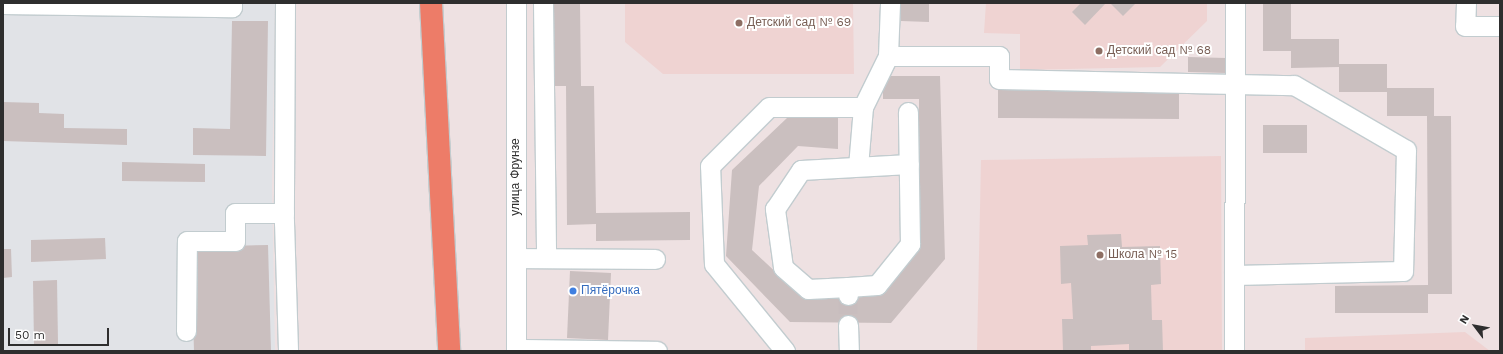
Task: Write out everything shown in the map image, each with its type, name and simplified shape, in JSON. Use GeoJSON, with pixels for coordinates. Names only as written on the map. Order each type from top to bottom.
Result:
{"type":"FeatureCollection","features":[{"type":"Feature","properties":{"kind":"main road"},"geometry":{"type":"LineString","coordinates":[[431,3],[449,351]]}},
{"type":"Feature","properties":{"kind":"street"},"geometry":{"type":"LineString","coordinates":[[3,4],[232,7],[232,3]]}},
{"type":"Feature","properties":{"kind":"street"},"geometry":{"type":"LineString","coordinates":[[285,3],[284,213],[288,351]]}},
{"type":"Feature","properties":{"kind":"street"},"geometry":{"type":"LineString","coordinates":[[858,166],[863,107],[888,56],[890,3]]}},
{"type":"Feature","properties":{"kind":"street"},"geometry":{"type":"LineString","coordinates":[[1234,351],[1235,3]]}},
{"type":"Feature","properties":{"kind":"street"},"geometry":{"type":"LineString","coordinates":[[1466,3],[1465,26],[1500,26]]}},
{"type":"Feature","properties":{"kind":"street"},"geometry":{"type":"LineString","coordinates":[[516,12],[543,11],[546,258]]}},
{"type":"Feature","properties":{"kind":"street","name":"улица Фрунзе"},"geometry":{"type":"LineString","coordinates":[[516,12],[516,350]]}},
{"type":"Feature","properties":{"kind":"street"},"geometry":{"type":"LineString","coordinates":[[888,56],[999,56],[999,79],[1294,85],[1406,150],[1403,271],[1234,275]]}},
{"type":"Feature","properties":{"kind":"street"},"geometry":{"type":"LineString","coordinates":[[785,351],[714,264],[710,166],[769,107],[863,107]]}},
{"type":"Feature","properties":{"kind":"street"},"geometry":{"type":"LineString","coordinates":[[908,112],[909,164],[910,244],[877,285],[848,291],[808,289],[783,267],[775,209],[801,170],[909,164]]}},
{"type":"Feature","properties":{"kind":"street"},"geometry":{"type":"LineString","coordinates":[[186,331],[186,241],[235,241],[235,213],[284,213]]}},
{"type":"Feature","properties":{"kind":"street"},"geometry":{"type":"LineString","coordinates":[[516,258],[655,259]]}},
{"type":"Feature","properties":{"kind":"street"},"geometry":{"type":"LineString","coordinates":[[848,325],[849,351]]}},
{"type":"Feature","properties":{"kind":"street"},"geometry":{"type":"LineString","coordinates":[[516,350],[657,351]]}},
{"type":"Feature","properties":{"kind":"shaded area"},"geometry":{"type":"Polygon","coordinates":[[[3,3],[275,3],[272,187],[275,351],[3,351],[3,3]]]}},
{"type":"Feature","properties":{"kind":"shaded area","name":"Детский сад № 69"},"geometry":{"type":"Polygon","coordinates":[[[625,3],[853,3],[854,74],[663,74],[625,42],[625,3]]]}},
{"type":"Feature","properties":{"kind":"shaded area","name":"Детский сад № 68"},"geometry":{"type":"Polygon","coordinates":[[[986,3],[1207,3],[1207,21],[1160,67],[1020,70],[1020,34],[984,33],[986,3]]]}},
{"type":"Feature","properties":{"kind":"shaded area","name":"Школа № 15"},"geometry":{"type":"Polygon","coordinates":[[[1221,156],[1222,351],[977,351],[981,160],[1221,156]]]}},
{"type":"Feature","properties":{"kind":"shaded area"},"geometry":{"type":"Polygon","coordinates":[[[1465,332],[1490,351],[1305,351],[1305,338],[1465,332]]]}},
{"type":"Feature","properties":{"kind":"building"},"geometry":{"type":"Polygon","coordinates":[[[552,3],[580,3],[581,86],[594,86],[596,213],[690,212],[690,240],[596,241],[596,224],[567,225],[566,86],[553,86],[552,3]]]}},
{"type":"Feature","properties":{"kind":"building"},"geometry":{"type":"Polygon","coordinates":[[[901,3],[929,3],[929,22],[901,21],[901,3]]]}},
{"type":"Feature","properties":{"kind":"building"},"geometry":{"type":"Polygon","coordinates":[[[1081,3],[1106,3],[1085,25],[1072,12],[1081,3]]]}},
{"type":"Feature","properties":{"kind":"building"},"geometry":{"type":"Polygon","coordinates":[[[1110,3],[1136,3],[1123,16],[1110,3]]]}},
{"type":"Feature","properties":{"kind":"building"},"geometry":{"type":"Polygon","coordinates":[[[1263,3],[1291,3],[1291,39],[1339,39],[1339,64],[1387,64],[1387,88],[1434,88],[1434,116],[1451,116],[1452,294],[1428,294],[1428,313],[1335,313],[1335,286],[1428,285],[1427,116],[1387,116],[1387,92],[1339,92],[1339,67],[1291,68],[1291,51],[1263,51],[1263,3]]]}},
{"type":"Feature","properties":{"kind":"building"},"geometry":{"type":"Polygon","coordinates":[[[232,21],[268,21],[266,156],[193,155],[193,128],[230,129],[232,21]]]}},
{"type":"Feature","properties":{"kind":"building"},"geometry":{"type":"Polygon","coordinates":[[[1188,57],[1226,58],[1226,73],[1188,72],[1188,57]]]}},
{"type":"Feature","properties":{"kind":"building"},"geometry":{"type":"Polygon","coordinates":[[[883,76],[940,76],[945,259],[891,323],[790,322],[726,256],[732,170],[787,118],[838,118],[838,149],[798,146],[759,186],[752,250],[798,293],[876,295],[919,249],[919,99],[883,99],[883,76]]]}},
{"type":"Feature","properties":{"kind":"building"},"geometry":{"type":"Polygon","coordinates":[[[998,90],[1179,91],[1179,119],[998,118],[998,90]]]}},
{"type":"Feature","properties":{"kind":"building"},"geometry":{"type":"Polygon","coordinates":[[[3,102],[39,103],[39,113],[64,114],[64,128],[127,129],[127,145],[3,141],[3,102]]]}},
{"type":"Feature","properties":{"kind":"building"},"geometry":{"type":"Polygon","coordinates":[[[1263,125],[1307,125],[1307,153],[1263,153],[1263,125]]]}},
{"type":"Feature","properties":{"kind":"building"},"geometry":{"type":"Polygon","coordinates":[[[122,162],[205,164],[205,182],[122,181],[122,162]]]}},
{"type":"Feature","properties":{"kind":"building"},"geometry":{"type":"Polygon","coordinates":[[[1121,234],[1122,247],[1160,246],[1161,284],[1151,285],[1152,320],[1162,320],[1163,351],[1129,351],[1129,344],[1091,346],[1091,351],[1063,351],[1062,319],[1073,319],[1071,283],[1061,284],[1060,246],[1088,245],[1087,235],[1121,234]]]}},
{"type":"Feature","properties":{"kind":"building"},"geometry":{"type":"Polygon","coordinates":[[[105,238],[106,259],[31,262],[31,240],[105,238]]]}},
{"type":"Feature","properties":{"kind":"building"},"geometry":{"type":"Polygon","coordinates":[[[268,245],[271,351],[194,351],[191,247],[268,245]]]}},
{"type":"Feature","properties":{"kind":"building"},"geometry":{"type":"Polygon","coordinates":[[[3,249],[11,249],[12,277],[3,278],[3,249]]]}},
{"type":"Feature","properties":{"kind":"building"},"geometry":{"type":"Polygon","coordinates":[[[570,271],[611,273],[608,340],[567,338],[570,271]]]}},
{"type":"Feature","properties":{"kind":"building"},"geometry":{"type":"Polygon","coordinates":[[[57,280],[58,344],[34,344],[33,281],[57,280]]]}},
{"type":"Feature","properties":{"kind":"tunnel"},"geometry":{"type":"LineString","coordinates":[[848,295],[848,325]]}},
{"type":"Feature","properties":{"kind":"place","name":"Детский сад № 69"},"geometry":{"type":"Point","coordinates":[739,23]}},
{"type":"Feature","properties":{"kind":"place","name":"Детский сад № 68"},"geometry":{"type":"Point","coordinates":[1099,51]}},
{"type":"Feature","properties":{"kind":"place","name":"Школа № 15"},"geometry":{"type":"Point","coordinates":[1100,255]}},
{"type":"Feature","properties":{"kind":"place","name":"Пятёрочка"},"geometry":{"type":"Point","coordinates":[573,291]}}]}
